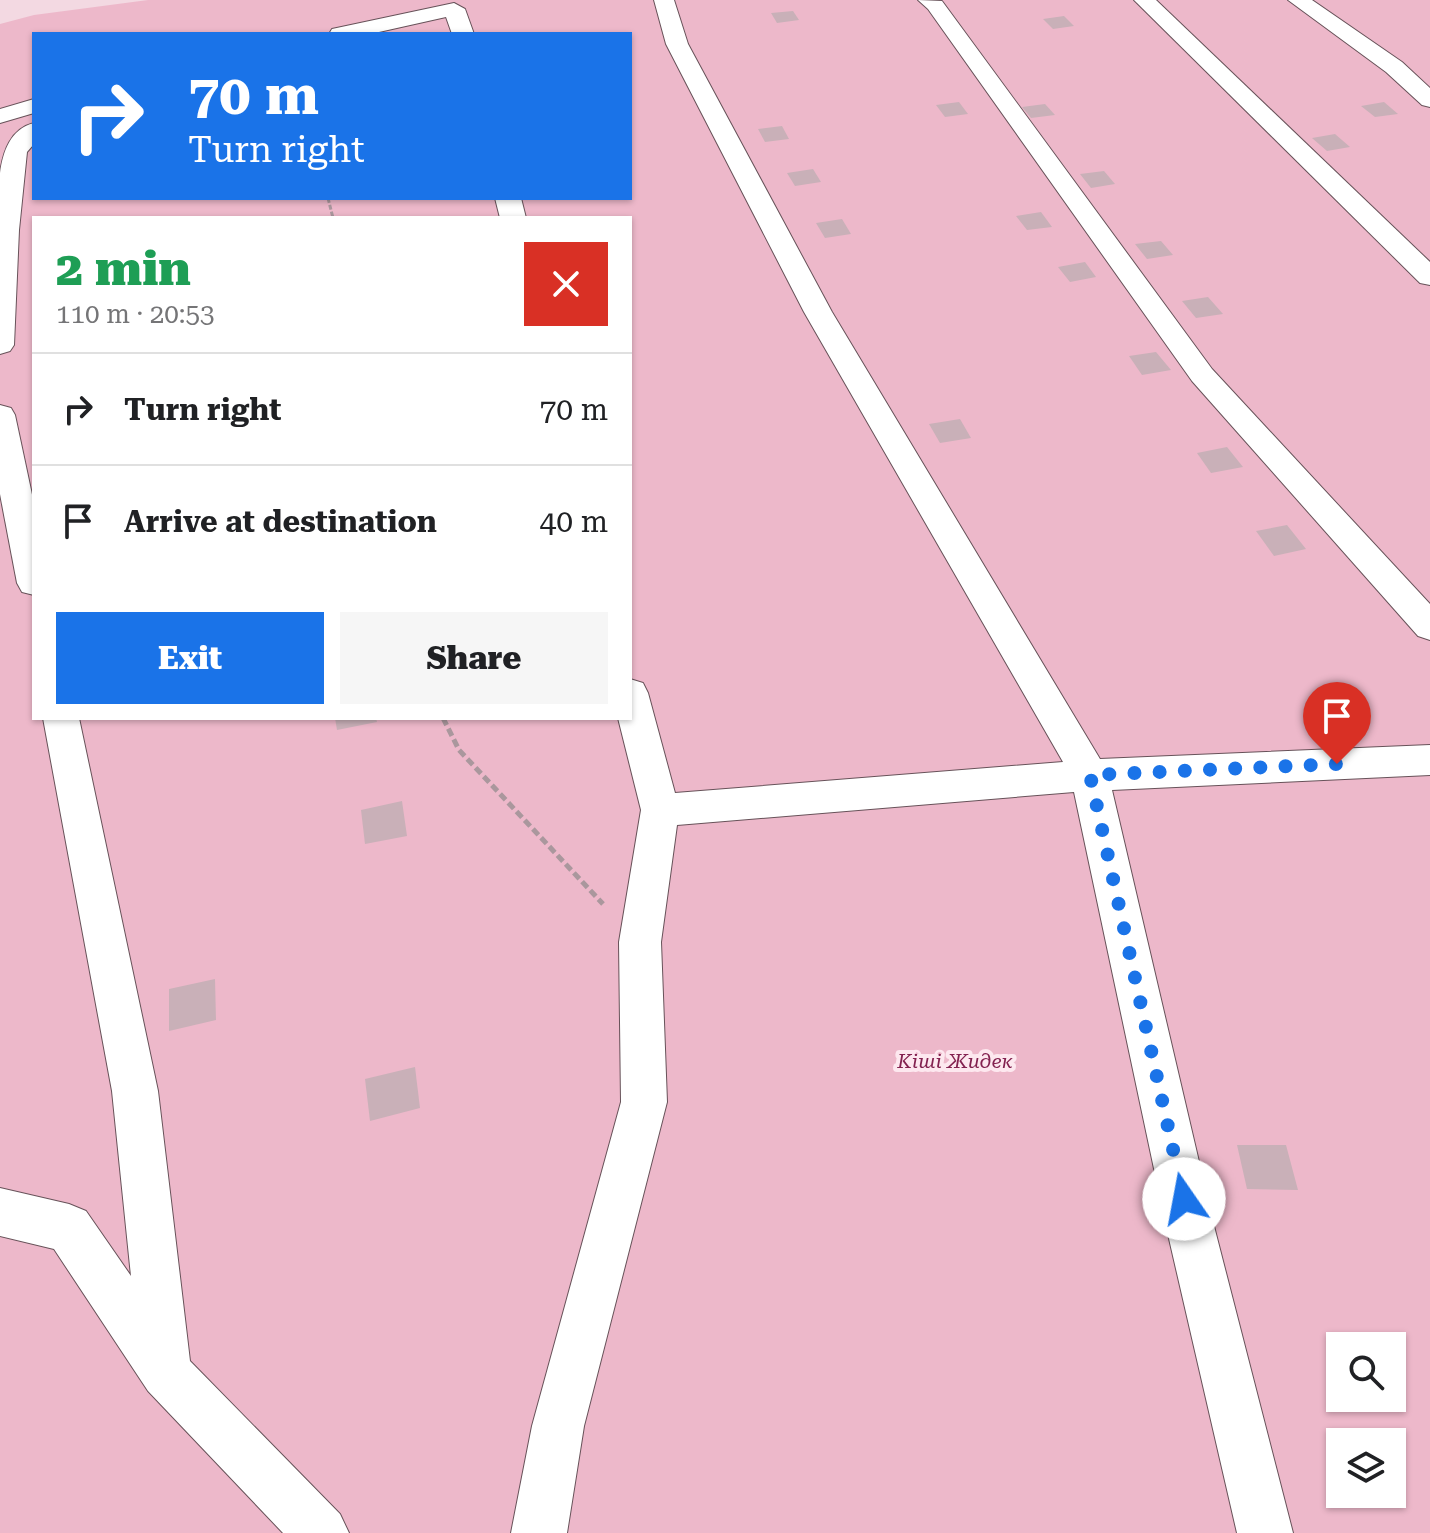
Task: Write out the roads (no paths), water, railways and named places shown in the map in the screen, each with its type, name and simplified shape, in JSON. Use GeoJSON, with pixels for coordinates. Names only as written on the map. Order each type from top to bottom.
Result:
{"type":"FeatureCollection","features":[{"type":"Feature","properties":{"kind":"street"},"geometry":{"type":"LineString","coordinates":[[664,0],[677,44],[818,312],[1090,775],[1191,1230],[1265,1533]]}},
{"type":"Feature","properties":{"kind":"street"},"geometry":{"type":"LineString","coordinates":[[928,0],[944,17],[1202,375],[1430,627]]}},
{"type":"Feature","properties":{"kind":"street"},"geometry":{"type":"LineString","coordinates":[[1144,0],[1430,277]]}},
{"type":"Feature","properties":{"kind":"street"},"geometry":{"type":"LineString","coordinates":[[1298,0],[1394,67],[1430,100]]}},
{"type":"Feature","properties":{"kind":"street"},"geometry":{"type":"LineString","coordinates":[[353,32],[461,4],[463,32]]}},
{"type":"Feature","properties":{"kind":"street"},"geometry":{"type":"LineString","coordinates":[[0,116],[32,107]]}},
{"type":"Feature","properties":{"kind":"street"},"geometry":{"type":"LineString","coordinates":[[0,345],[6,230],[15,150],[32,132]]}},
{"type":"Feature","properties":{"kind":"street"},"geometry":{"type":"LineString","coordinates":[[0,415],[32,573]]}},
{"type":"Feature","properties":{"kind":"street"},"geometry":{"type":"LineString","coordinates":[[539,1533],[558,1426],[644,1102],[640,942],[660,810],[632,701]]}},
{"type":"Feature","properties":{"kind":"street"},"geometry":{"type":"LineString","coordinates":[[61,720],[135,1091],[166,1373]]}},
{"type":"Feature","properties":{"kind":"street"},"geometry":{"type":"LineString","coordinates":[[660,810],[1090,775],[1430,760]]}},
{"type":"Feature","properties":{"kind":"street"},"geometry":{"type":"LineString","coordinates":[[0,1212],[69,1228],[166,1373],[321,1533]]}},
{"type":"Feature","properties":{"kind":"park label","name":"Кіші Жидек"},"geometry":{"type":"Point","coordinates":[955,1061]}}]}
